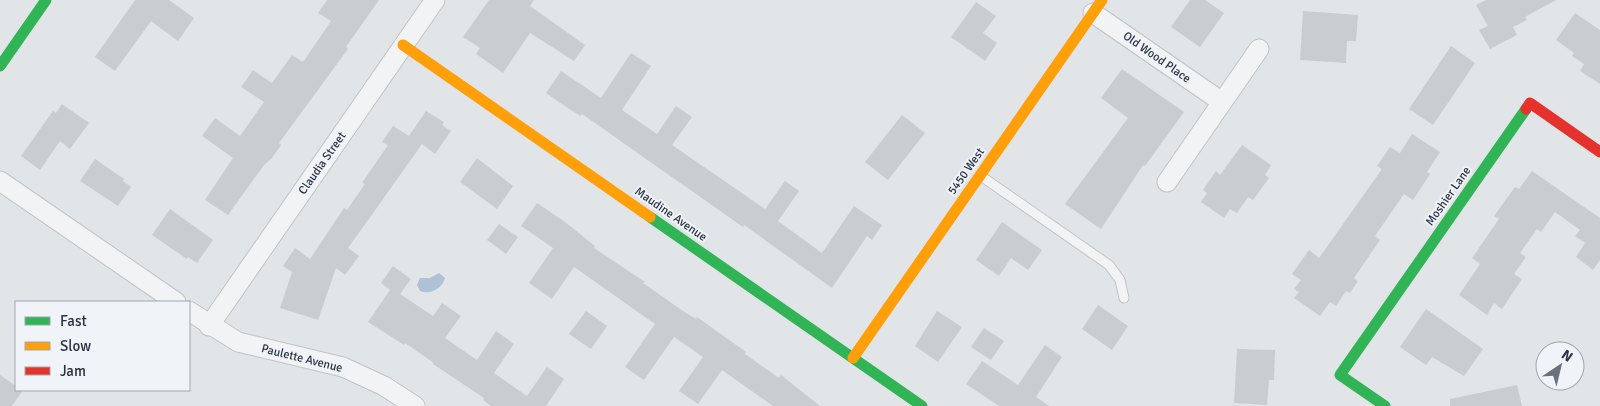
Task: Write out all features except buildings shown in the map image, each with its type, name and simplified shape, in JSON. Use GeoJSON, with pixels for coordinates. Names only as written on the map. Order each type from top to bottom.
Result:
{"type":"FeatureCollection","features":[{"type":"Feature","properties":{"kind":"street"},"geometry":{"type":"LineString","coordinates":[[0,66],[46,0]]}},
{"type":"Feature","properties":{"kind":"street","name":"Claudia Street"},"geometry":{"type":"LineString","coordinates":[[210,326],[434,0]]}},
{"type":"Feature","properties":{"kind":"street","name":"Old Wood Place"},"geometry":{"type":"LineString","coordinates":[[1097,6],[1222,102]]}},
{"type":"Feature","properties":{"kind":"street","name":"5450 West"},"geometry":{"type":"LineString","coordinates":[[853,358],[1097,6]]}},
{"type":"Feature","properties":{"kind":"street","name":"Maudine Avenue"},"geometry":{"type":"LineString","coordinates":[[404,45],[922,406]]}},
{"type":"Feature","properties":{"kind":"street"},"geometry":{"type":"LineString","coordinates":[[1167,182],[1259,49]]}},
{"type":"Feature","properties":{"kind":"street","name":"Moshier Lane"},"geometry":{"type":"LineString","coordinates":[[1385,406],[1340,375],[1530,103],[1600,152]]}},
{"type":"Feature","properties":{"kind":"street"},"geometry":{"type":"LineString","coordinates":[[0,181],[175,301]]}},
{"type":"Feature","properties":{"kind":"street","name":"Paulette Avenue"},"geometry":{"type":"LineString","coordinates":[[190,312],[238,342],[343,367],[384,386],[415,406]]}},
{"type":"Feature","properties":{"kind":"lane"},"geometry":{"type":"LineString","coordinates":[[980,175],[1109,266],[1120,280],[1124,298]]}},
{"type":"Feature","properties":{"kind":"water"},"geometry":{"type":"Polygon","coordinates":[[[439,273],[445,278],[438,288],[432,292],[420,291],[417,285],[420,278],[430,278],[439,273]]]}},
{"type":"Feature","properties":{"kind":"traffic: fast"},"geometry":{"type":"LineString","coordinates":[[0,66],[46,0]]}},
{"type":"Feature","properties":{"kind":"traffic: fast"},"geometry":{"type":"LineString","coordinates":[[1385,406],[1340,375],[1526,109]]}},
{"type":"Feature","properties":{"kind":"traffic: fast"},"geometry":{"type":"LineString","coordinates":[[650,217],[922,406]]}},
{"type":"Feature","properties":{"kind":"traffic: slow"},"geometry":{"type":"LineString","coordinates":[[853,358],[1102,0]]}},
{"type":"Feature","properties":{"kind":"traffic: slow"},"geometry":{"type":"LineString","coordinates":[[403,45],[650,217]]}},
{"type":"Feature","properties":{"kind":"traffic: jam"},"geometry":{"type":"LineString","coordinates":[[1526,109],[1530,103],[1600,152]]}}]}
